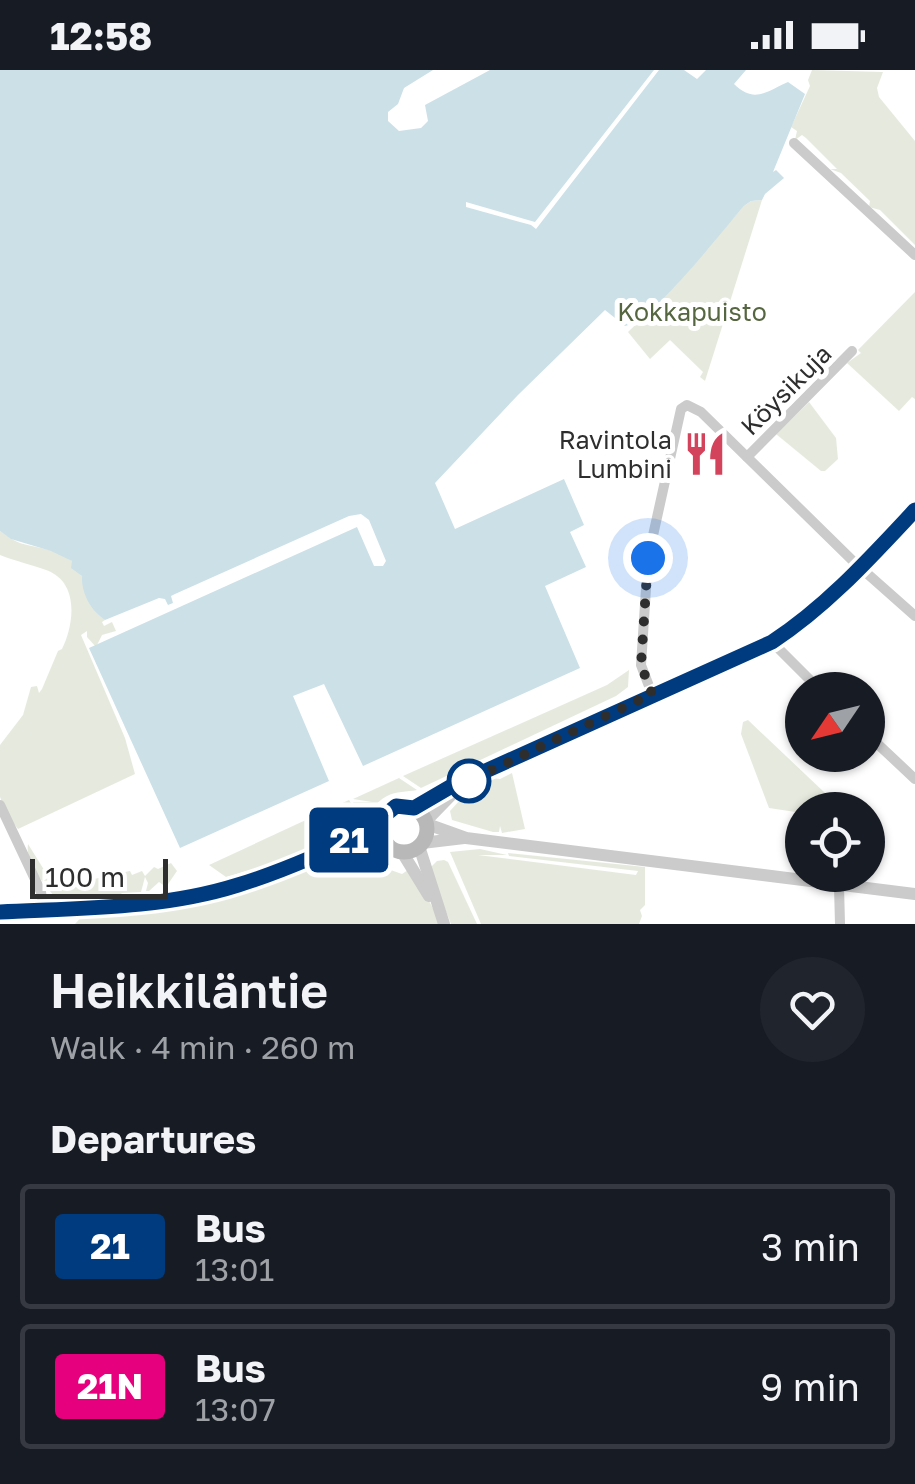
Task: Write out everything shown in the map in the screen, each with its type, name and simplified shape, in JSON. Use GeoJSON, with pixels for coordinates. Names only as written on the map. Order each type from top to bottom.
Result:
{"type":"FeatureCollection","features":[{"type":"Feature","properties":{"kind":"main road"},"geometry":{"type":"LineString","coordinates":[[0,912],[44,910],[70,916],[196,895],[236,886],[325,853],[380,826],[392,808],[414,808],[426,823],[420,844],[325,853]]}},
{"type":"Feature","properties":{"kind":"main road"},"geometry":{"type":"LineString","coordinates":[[380,826],[395,849]]}},
{"type":"Feature","properties":{"kind":"street"},"geometry":{"type":"LineString","coordinates":[[794,144],[915,255]]}},
{"type":"Feature","properties":{"kind":"street","name":"Köysikuja"},"geometry":{"type":"LineString","coordinates":[[747,457],[852,351]]}},
{"type":"Feature","properties":{"kind":"street"},"geometry":{"type":"LineString","coordinates":[[652,694],[641,665],[647,572],[681,409],[687,405],[695,408],[915,616]]}},
{"type":"Feature","properties":{"kind":"street"},"geometry":{"type":"LineString","coordinates":[[414,808],[443,790],[772,642],[807,617],[915,510]]}},
{"type":"Feature","properties":{"kind":"street"},"geometry":{"type":"LineString","coordinates":[[772,642],[802,672]]}},
{"type":"Feature","properties":{"kind":"street"},"geometry":{"type":"LineString","coordinates":[[885,751],[915,780]]}},
{"type":"Feature","properties":{"kind":"street"},"geometry":{"type":"LineString","coordinates":[[464,783],[426,823],[466,838]]}},
{"type":"Feature","properties":{"kind":"street"},"geometry":{"type":"LineString","coordinates":[[0,805],[34,877],[44,910]]}},
{"type":"Feature","properties":{"kind":"street"},"geometry":{"type":"LineString","coordinates":[[444,924],[434,902],[420,844],[466,838],[653,858],[785,878]]}},
{"type":"Feature","properties":{"kind":"street"},"geometry":{"type":"LineString","coordinates":[[395,849],[434,902]]}},
{"type":"Feature","properties":{"kind":"street"},"geometry":{"type":"LineString","coordinates":[[885,891],[915,894]]}},
{"type":"Feature","properties":{"kind":"street"},"geometry":{"type":"LineString","coordinates":[[839,892],[840,924]]}},
{"type":"Feature","properties":{"kind":"green space"},"geometry":{"type":"Polygon","coordinates":[[[812,70],[883,72],[877,88],[879,97],[915,141],[915,245],[880,210],[869,207],[870,201],[841,173],[830,169],[837,169],[806,138],[802,135],[795,140],[797,131],[791,127],[810,86],[812,70]]]}},
{"type":"Feature","properties":{"kind":"green space","name":"Kokkapuisto"},"geometry":{"type":"Polygon","coordinates":[[[762,200],[705,381],[700,377],[703,372],[670,340],[650,359],[628,332],[744,206],[762,200]]]}},
{"type":"Feature","properties":{"kind":"green space"},"geometry":{"type":"Polygon","coordinates":[[[915,292],[915,399],[912,397],[899,411],[847,363],[861,353],[858,350],[915,292]]]}},
{"type":"Feature","properties":{"kind":"green space"},"geometry":{"type":"Polygon","coordinates":[[[809,402],[836,438],[838,459],[825,471],[776,434],[809,402]]]}},
{"type":"Feature","properties":{"kind":"green space"},"geometry":{"type":"Polygon","coordinates":[[[0,531],[20,543],[54,551],[72,561],[78,567],[92,606],[105,620],[104,626],[112,622],[116,631],[102,635],[96,647],[87,631],[81,635],[125,738],[135,774],[18,829],[0,797],[0,745],[23,715],[31,687],[37,686],[39,693],[42,689],[66,639],[71,605],[65,584],[57,576],[0,555],[0,531]]]}},
{"type":"Feature","properties":{"kind":"green space"},"geometry":{"type":"Polygon","coordinates":[[[629,670],[628,687],[616,696],[421,788],[403,776],[607,685],[629,670]]]}},
{"type":"Feature","properties":{"kind":"green space"},"geometry":{"type":"Polygon","coordinates":[[[748,720],[785,755],[785,772],[803,772],[824,792],[785,792],[785,810],[769,808],[741,734],[743,722],[748,720]]]}},
{"type":"Feature","properties":{"kind":"green space"},"geometry":{"type":"Polygon","coordinates":[[[512,773],[525,829],[502,833],[500,826],[499,832],[493,832],[452,820],[450,811],[460,800],[490,785],[492,778],[512,773]]]}},
{"type":"Feature","properties":{"kind":"green space"},"geometry":{"type":"Polygon","coordinates":[[[399,778],[417,790],[387,796],[361,822],[326,842],[226,877],[209,865],[349,800],[357,812],[353,802],[372,802],[353,799],[399,778]]]}},
{"type":"Feature","properties":{"kind":"green space"},"geometry":{"type":"Polygon","coordinates":[[[28,844],[46,873],[55,872],[59,883],[130,871],[132,875],[142,871],[145,876],[154,867],[171,863],[177,871],[166,887],[159,882],[149,891],[145,877],[141,892],[122,893],[118,897],[54,896],[32,866],[28,844]]]}},
{"type":"Feature","properties":{"kind":"green space"},"geometry":{"type":"Polygon","coordinates":[[[480,849],[507,855],[478,855],[636,875],[638,871],[508,853],[645,867],[645,905],[640,910],[639,924],[481,924],[450,852],[480,849]]]}},
{"type":"Feature","properties":{"kind":"green space"},"geometry":{"type":"Polygon","coordinates":[[[364,853],[365,861],[402,874],[408,870],[440,924],[75,924],[84,914],[104,916],[107,912],[174,905],[179,908],[211,902],[215,897],[221,900],[292,876],[305,867],[345,854],[364,853]]]}},
{"type":"Feature","properties":{"kind":"green space"},"geometry":{"type":"Polygon","coordinates":[[[444,860],[477,924],[451,924],[429,869],[444,860]]]}},
{"type":"Feature","properties":{"kind":"shaded area"},"geometry":{"type":"Polygon","coordinates":[[[0,70],[433,70],[404,88],[398,104],[388,112],[388,121],[399,131],[421,128],[428,121],[425,105],[490,70],[684,70],[697,79],[706,70],[746,70],[734,84],[748,93],[760,94],[788,82],[805,94],[773,172],[776,170],[784,178],[762,200],[744,206],[652,309],[625,326],[605,310],[435,483],[455,529],[564,479],[584,525],[570,532],[586,567],[545,586],[580,668],[363,766],[324,684],[293,696],[329,781],[180,848],[89,648],[357,527],[374,566],[383,566],[386,561],[369,520],[361,514],[349,516],[175,594],[171,596],[173,603],[168,605],[159,598],[105,620],[88,601],[82,576],[71,568],[72,561],[11,539],[0,531],[0,70]]]}},
{"type":"Feature","properties":{"kind":"pier"},"geometry":{"type":"Polygon","coordinates":[[[654,70],[659,70],[536,229],[466,207],[466,202],[535,222],[654,70]]]}},
{"type":"Feature","properties":{"kind":"bus line","name":"21"},"geometry":{"type":"LineString","coordinates":[[0,912],[175,899],[236,886],[325,853],[380,826],[384,816],[396,806],[414,808],[450,787],[751,648],[772,642],[843,585],[915,510]]}},
{"type":"Feature","properties":{"kind":"place","name":"Ravintola Lumbini"},"geometry":{"type":"Point","coordinates":[705,454]}},
{"type":"Feature","properties":{"kind":"route"},"geometry":{"type":"LineString","coordinates":[[469,781],[464,783],[652,694],[641,665],[648,558]]}}]}
